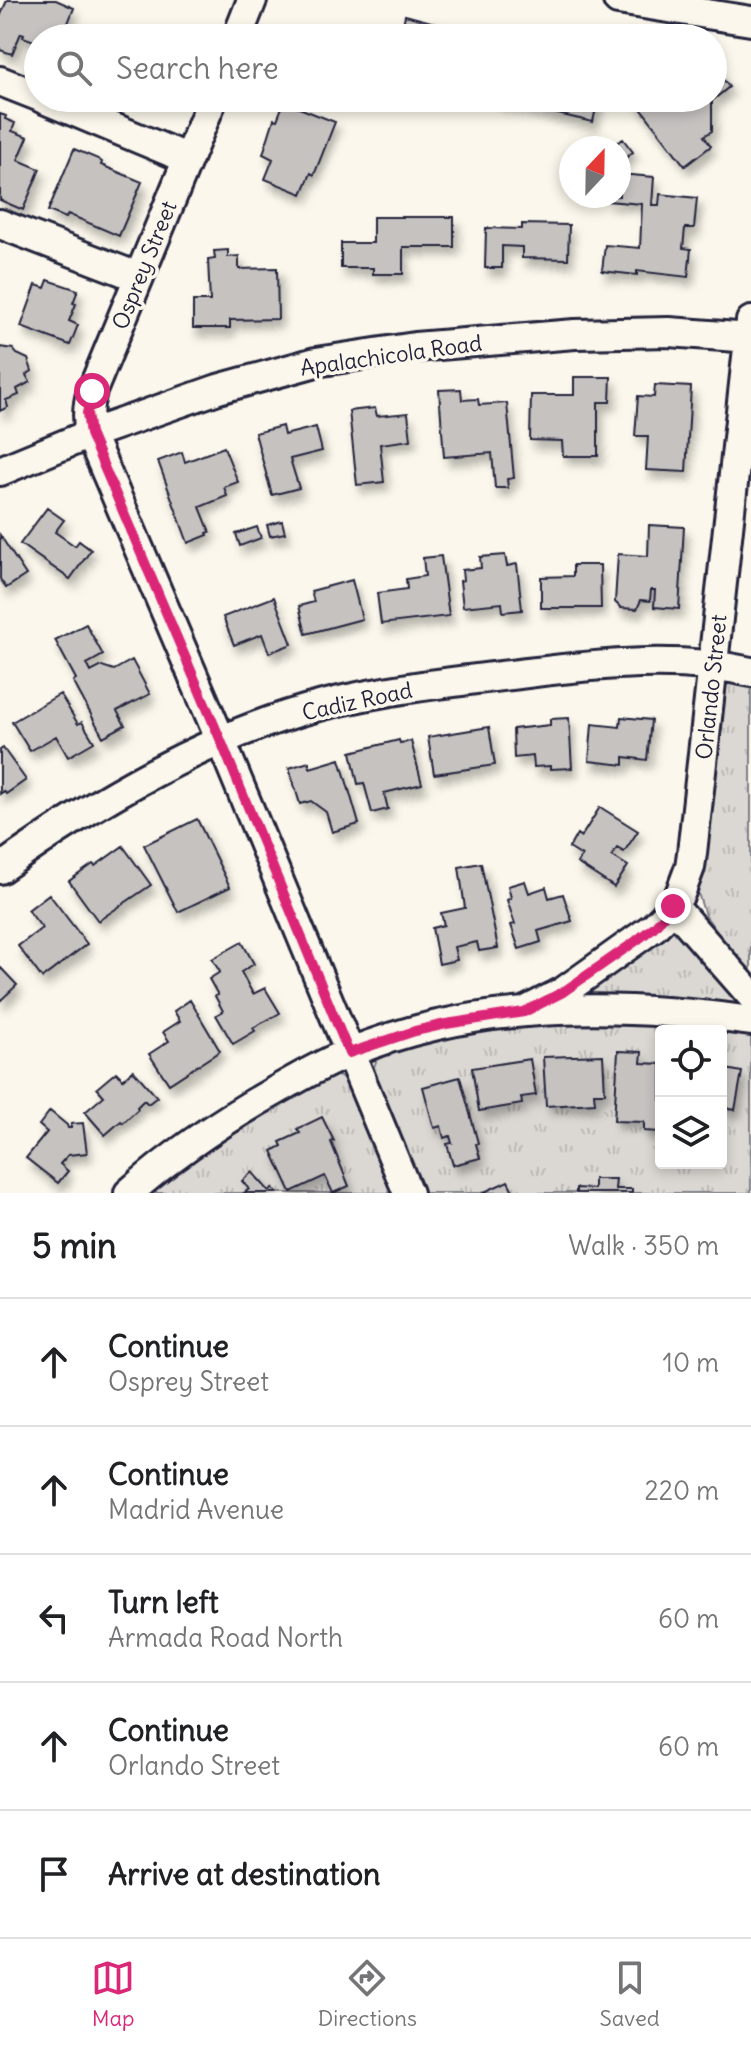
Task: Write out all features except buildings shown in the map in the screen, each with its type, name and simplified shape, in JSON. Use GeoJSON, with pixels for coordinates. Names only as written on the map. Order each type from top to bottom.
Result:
{"type":"FeatureCollection","features":[{"type":"Feature","properties":{"kind":"street"},"geometry":{"type":"LineString","coordinates":[[243,24],[252,0]]}},
{"type":"Feature","properties":{"kind":"street"},"geometry":{"type":"LineString","coordinates":[[618,0],[751,21]]}},
{"type":"Feature","properties":{"kind":"street"},"geometry":{"type":"LineString","coordinates":[[0,81],[24,91]]}},
{"type":"Feature","properties":{"kind":"street"},"geometry":{"type":"LineString","coordinates":[[76,112],[188,159]]}},
{"type":"Feature","properties":{"kind":"street","name":"Osprey Street"},"geometry":{"type":"LineString","coordinates":[[90,434],[87,413],[90,398],[207,112]]}},
{"type":"Feature","properties":{"kind":"street"},"geometry":{"type":"LineString","coordinates":[[0,224],[138,277]]}},
{"type":"Feature","properties":{"kind":"street","name":"Apalachicola Road"},"geometry":{"type":"LineString","coordinates":[[0,471],[90,434],[244,381],[316,362],[415,347],[575,334],[750,332]]}},
{"type":"Feature","properties":{"kind":"street","name":"Orlando Street"},"geometry":{"type":"LineString","coordinates":[[524,1012],[563,992],[654,927],[673,906],[690,867],[750,332]]}},
{"type":"Feature","properties":{"kind":"street"},"geometry":{"type":"LineString","coordinates":[[90,434],[408,1193]]}},
{"type":"Feature","properties":{"kind":"street","name":"Cadiz Road"},"geometry":{"type":"LineString","coordinates":[[0,869],[125,790],[221,741],[322,705],[488,678],[605,665],[714,665],[751,672]]}},
{"type":"Feature","properties":{"kind":"street"},"geometry":{"type":"LineString","coordinates":[[673,906],[751,995]]}},
{"type":"Feature","properties":{"kind":"street"},"geometry":{"type":"LineString","coordinates":[[129,1193],[224,1120],[306,1073],[349,1053],[431,1027],[524,1012],[610,1011],[751,1021]]}},
{"type":"Feature","properties":{"kind":"green space"},"geometry":{"type":"Polygon","coordinates":[[[731,681],[751,683],[751,979],[705,915],[698,893],[699,861],[722,690],[731,681]]]}},
{"type":"Feature","properties":{"kind":"green space"},"geometry":{"type":"Polygon","coordinates":[[[675,930],[685,934],[740,1000],[737,1007],[589,997],[589,990],[675,930]]]}},
{"type":"Feature","properties":{"kind":"green space"},"geometry":{"type":"Polygon","coordinates":[[[565,1020],[655,1025],[655,1169],[727,1169],[727,1030],[751,1031],[751,1193],[420,1193],[373,1078],[378,1056],[422,1038],[565,1020]]]}},
{"type":"Feature","properties":{"kind":"green space"},"geometry":{"type":"Polygon","coordinates":[[[332,1074],[346,1079],[396,1193],[141,1193],[226,1128],[332,1074]]]}},
{"type":"Feature","properties":{"kind":"route"},"geometry":{"type":"LineString","coordinates":[[92,391],[87,413],[90,434],[349,1053],[415,1031],[524,1012],[563,992],[636,941],[673,906]]}}]}
